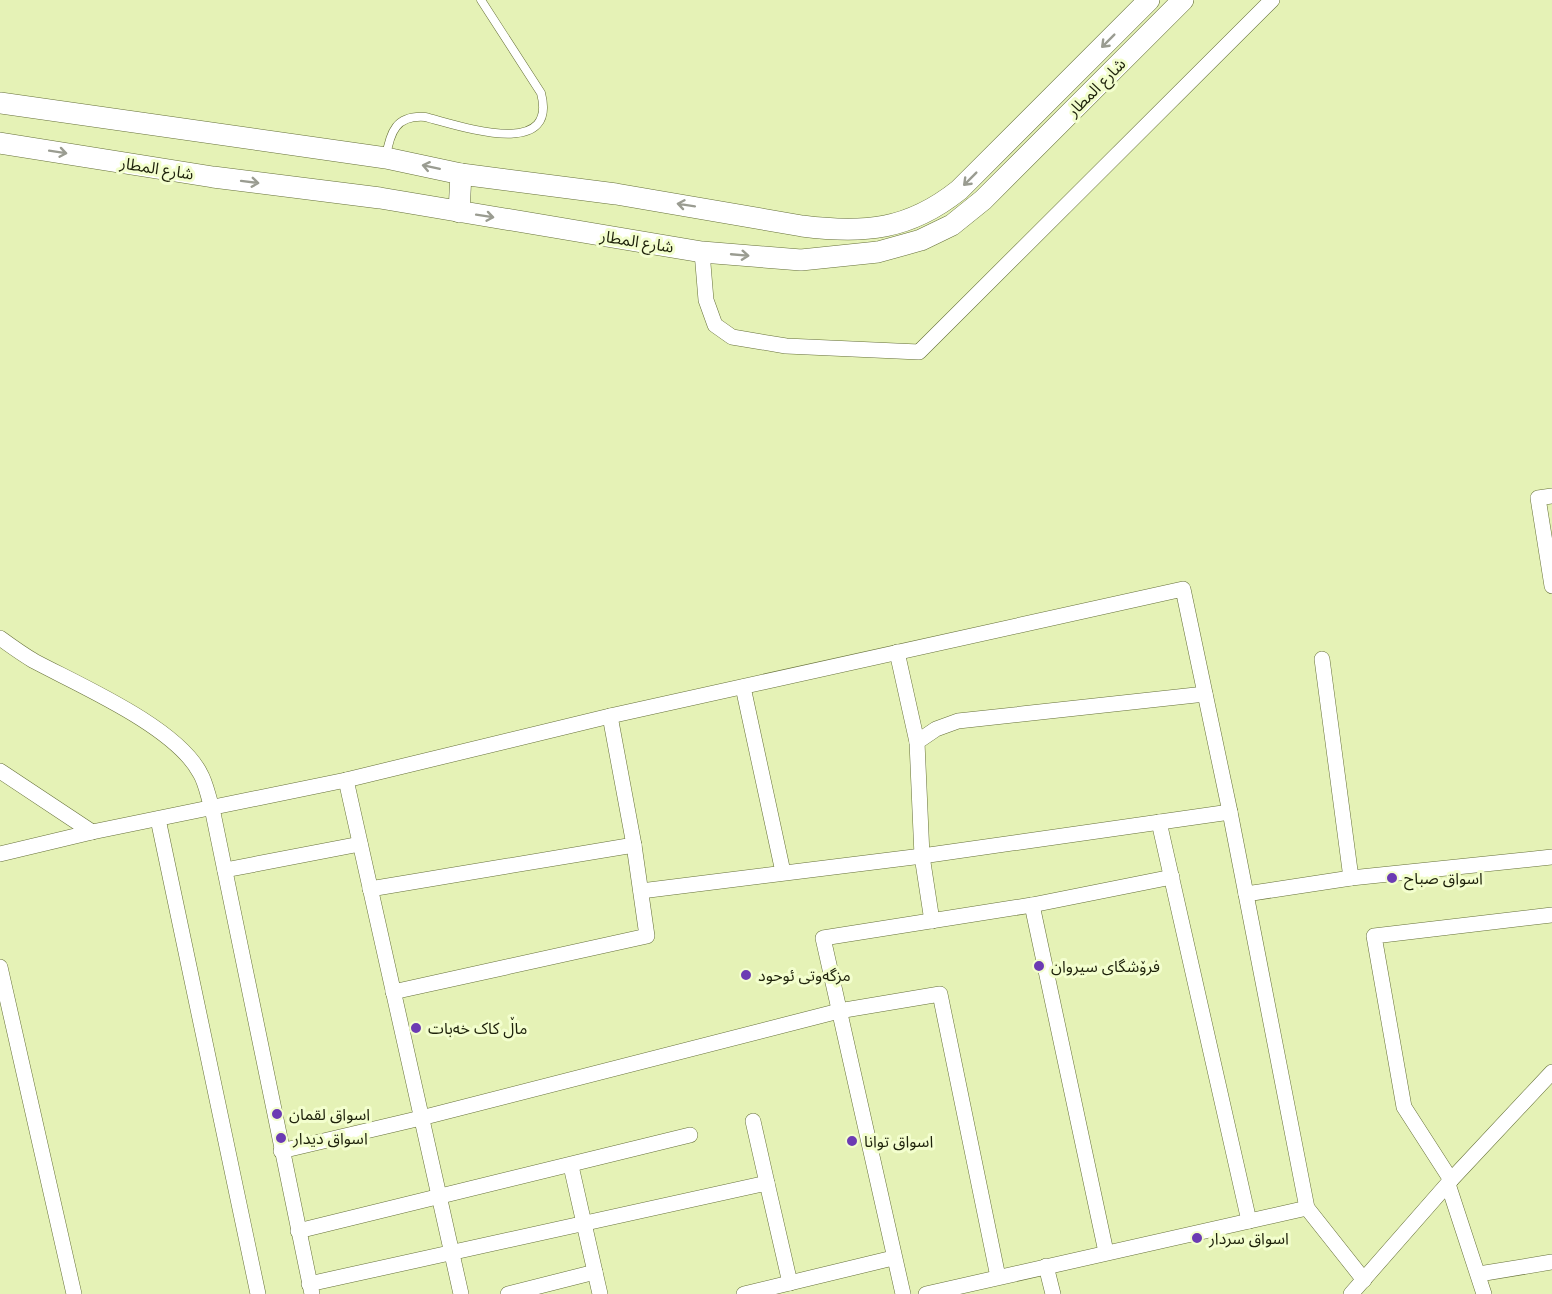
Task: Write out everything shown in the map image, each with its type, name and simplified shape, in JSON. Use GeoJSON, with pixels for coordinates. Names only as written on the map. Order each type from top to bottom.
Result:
{"type":"FeatureCollection","features":[{"type":"Feature","properties":{"kind":"main road","name":"شارع المطار"},"geometry":{"type":"LineString","coordinates":[[0,103],[386,158],[461,174],[627,196],[830,230],[855,231],[905,222],[930,210],[959,190],[1149,0]]}},
{"type":"Feature","properties":{"kind":"main road","name":"شارع المطار"},"geometry":{"type":"LineString","coordinates":[[0,143],[213,177],[380,198],[702,252],[801,260],[827,259],[891,249],[921,240],[962,219],[1183,0]]}},
{"type":"Feature","properties":{"kind":"main road"},"geometry":{"type":"LineString","coordinates":[[459,212],[461,174]]}},
{"type":"Feature","properties":{"kind":"street"},"geometry":{"type":"LineString","coordinates":[[702,252],[706,300],[715,325],[732,337],[786,346],[919,352],[1272,0]]}},
{"type":"Feature","properties":{"kind":"street"},"geometry":{"type":"LineString","coordinates":[[1552,496],[1538,498],[1552,586]]}},
{"type":"Feature","properties":{"kind":"street"},"geometry":{"type":"LineString","coordinates":[[0,854],[92,832],[346,780],[610,716],[1183,589],[1230,812],[1307,1208],[1364,1280]]}},
{"type":"Feature","properties":{"kind":"street"},"geometry":{"type":"LineString","coordinates":[[0,638],[31,659],[166,734],[183,750],[200,773],[212,808],[310,1289],[451,1251],[767,1184]]}},
{"type":"Feature","properties":{"kind":"street"},"geometry":{"type":"LineString","coordinates":[[897,652],[916,742],[922,856],[932,921]]}},
{"type":"Feature","properties":{"kind":"street"},"geometry":{"type":"LineString","coordinates":[[1322,659],[1351,878]]}},
{"type":"Feature","properties":{"kind":"street"},"geometry":{"type":"LineString","coordinates":[[743,687],[783,872]]}},
{"type":"Feature","properties":{"kind":"street"},"geometry":{"type":"LineString","coordinates":[[916,742],[936,729],[958,721],[1205,694]]}},
{"type":"Feature","properties":{"kind":"street"},"geometry":{"type":"LineString","coordinates":[[393,992],[648,936],[610,716]]}},
{"type":"Feature","properties":{"kind":"street"},"geometry":{"type":"LineString","coordinates":[[0,771],[92,832]]}},
{"type":"Feature","properties":{"kind":"street"},"geometry":{"type":"LineString","coordinates":[[346,780],[461,1294]]}},
{"type":"Feature","properties":{"kind":"street"},"geometry":{"type":"LineString","coordinates":[[641,891],[922,856],[1230,812]]}},
{"type":"Feature","properties":{"kind":"street"},"geometry":{"type":"LineString","coordinates":[[158,819],[258,1294]]}},
{"type":"Feature","properties":{"kind":"street"},"geometry":{"type":"LineString","coordinates":[[1160,822],[1249,1221]]}},
{"type":"Feature","properties":{"kind":"street"},"geometry":{"type":"LineString","coordinates":[[225,870],[360,844]]}},
{"type":"Feature","properties":{"kind":"street"},"geometry":{"type":"LineString","coordinates":[[370,889],[634,845]]}},
{"type":"Feature","properties":{"kind":"street"},"geometry":{"type":"LineString","coordinates":[[1246,894],[1351,878],[1552,857]]}},
{"type":"Feature","properties":{"kind":"street"},"geometry":{"type":"LineString","coordinates":[[903,1294],[823,939],[1032,905],[1172,877]]}},
{"type":"Feature","properties":{"kind":"street"},"geometry":{"type":"LineString","coordinates":[[1032,905],[1106,1252]]}},
{"type":"Feature","properties":{"kind":"street"},"geometry":{"type":"LineString","coordinates":[[1487,1294],[1449,1182],[1404,1107],[1374,936],[1552,915]]}},
{"type":"Feature","properties":{"kind":"street"},"geometry":{"type":"LineString","coordinates":[[0,967],[7,1031],[74,1294]]}},
{"type":"Feature","properties":{"kind":"street"},"geometry":{"type":"LineString","coordinates":[[281,1151],[421,1118],[839,1011],[940,994],[998,1277]]}},
{"type":"Feature","properties":{"kind":"street"},"geometry":{"type":"LineString","coordinates":[[1352,1294],[1449,1182],[1552,1072]]}},
{"type":"Feature","properties":{"kind":"street"},"geometry":{"type":"LineString","coordinates":[[753,1121],[790,1283]]}},
{"type":"Feature","properties":{"kind":"street"},"geometry":{"type":"LineString","coordinates":[[298,1230],[571,1166],[690,1135]]}},
{"type":"Feature","properties":{"kind":"street"},"geometry":{"type":"LineString","coordinates":[[571,1166],[600,1294]]}},
{"type":"Feature","properties":{"kind":"street"},"geometry":{"type":"LineString","coordinates":[[926,1294],[1307,1208]]}},
{"type":"Feature","properties":{"kind":"street"},"geometry":{"type":"LineString","coordinates":[[748,1294],[894,1258]]}},
{"type":"Feature","properties":{"kind":"street"},"geometry":{"type":"LineString","coordinates":[[1479,1274],[1552,1262]]}},
{"type":"Feature","properties":{"kind":"street"},"geometry":{"type":"LineString","coordinates":[[1046,1266],[1053,1294]]}},
{"type":"Feature","properties":{"kind":"street"},"geometry":{"type":"LineString","coordinates":[[1487,1294],[1501,1270]]}},
{"type":"Feature","properties":{"kind":"street"},"geometry":{"type":"LineString","coordinates":[[508,1294],[595,1272]]}},
{"type":"Feature","properties":{"kind":"lane"},"geometry":{"type":"LineString","coordinates":[[386,158],[391,134],[396,126],[415,116],[498,134],[517,135],[536,127],[543,113],[544,103],[541,93],[481,0]]}},
{"type":"Feature","properties":{"kind":"place","name":"اسواق صباح"},"geometry":{"type":"Point","coordinates":[1392,878]}},
{"type":"Feature","properties":{"kind":"place","name":"فرۆشگای سیروان"},"geometry":{"type":"Point","coordinates":[1039,966]}},
{"type":"Feature","properties":{"kind":"place","name":"مزگەوتی ئوحود"},"geometry":{"type":"Point","coordinates":[746,975]}},
{"type":"Feature","properties":{"kind":"place","name":"ماڵ کاک خەبات"},"geometry":{"type":"Point","coordinates":[416,1028]}},
{"type":"Feature","properties":{"kind":"place","name":"اسواق لقمان"},"geometry":{"type":"Point","coordinates":[277,1114]}},
{"type":"Feature","properties":{"kind":"place","name":"اسواق ديدار"},"geometry":{"type":"Point","coordinates":[281,1138]}},
{"type":"Feature","properties":{"kind":"place","name":"اسواق توانا"},"geometry":{"type":"Point","coordinates":[852,1141]}},
{"type":"Feature","properties":{"kind":"place","name":"اسواق سردار"},"geometry":{"type":"Point","coordinates":[1197,1238]}}]}
